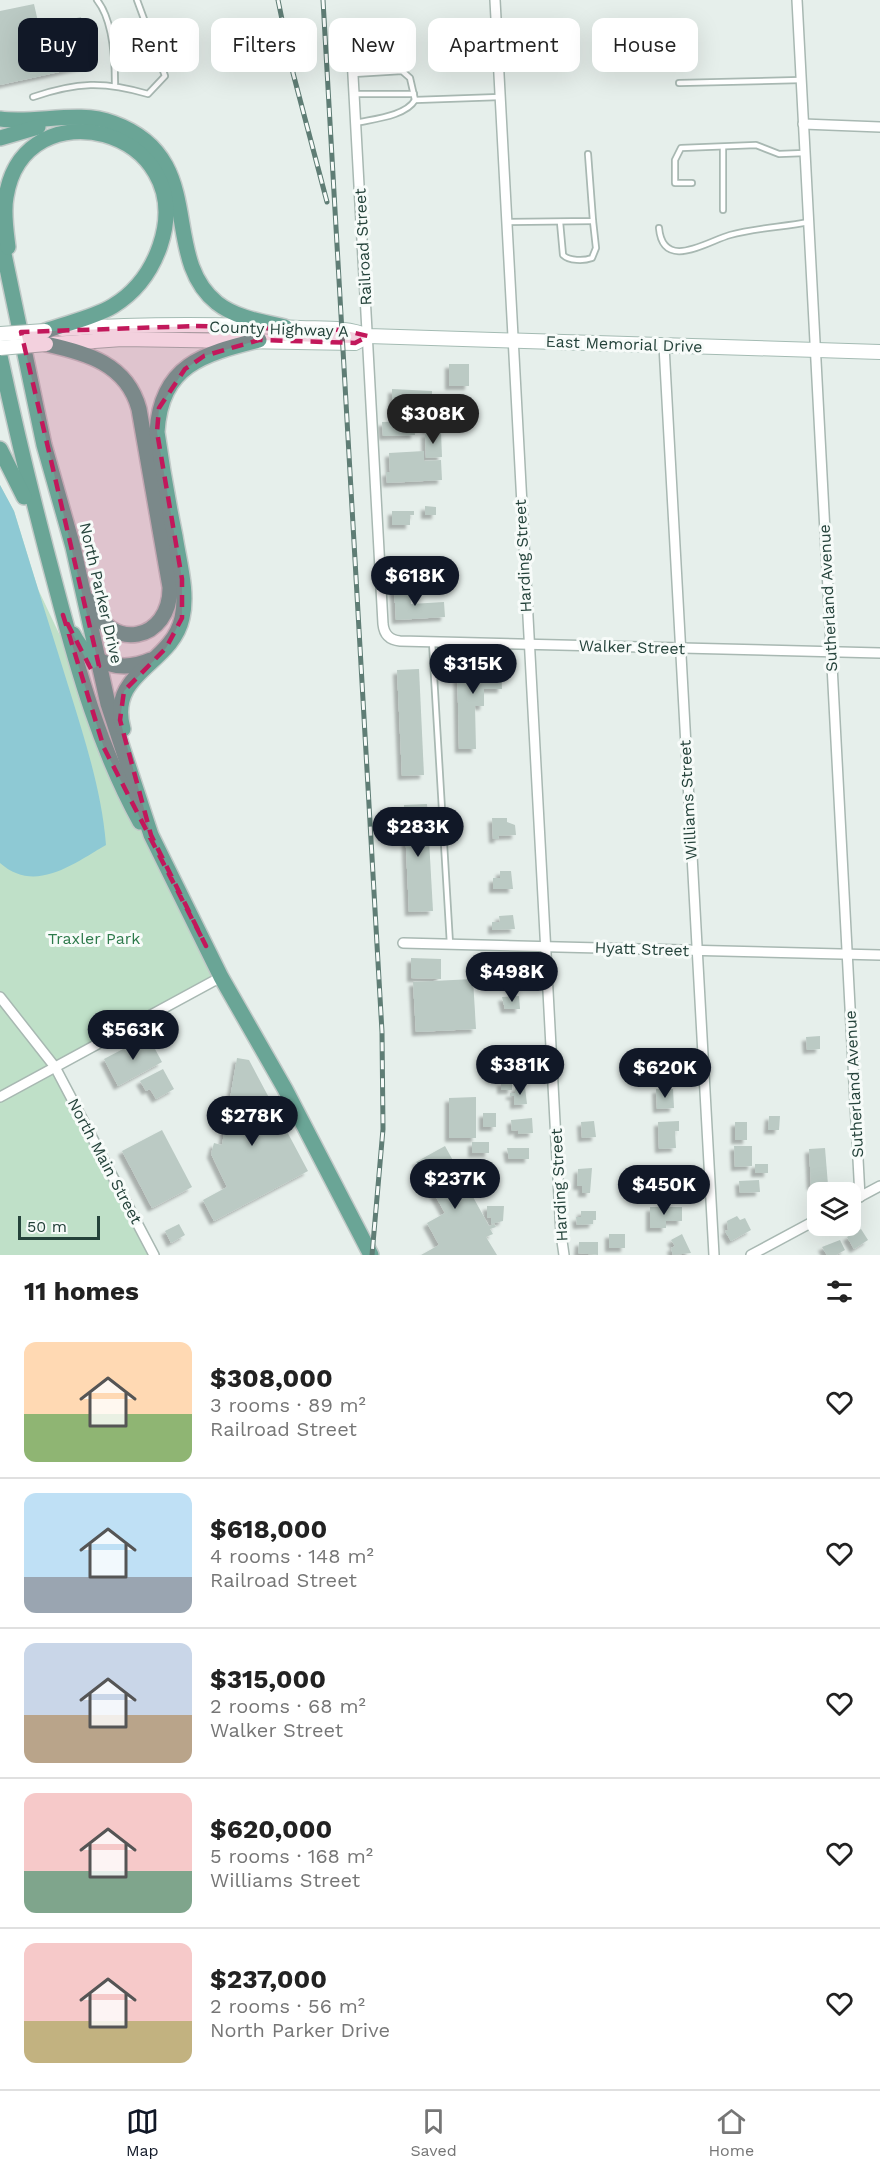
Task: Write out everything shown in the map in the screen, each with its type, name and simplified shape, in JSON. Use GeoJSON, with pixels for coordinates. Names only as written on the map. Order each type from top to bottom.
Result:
{"type":"FeatureCollection","features":[{"type":"Feature","properties":{"kind":"main road"},"geometry":{"type":"LineString","coordinates":[[0,119],[26,121],[94,119],[111,122],[147,141],[174,182],[188,254],[207,293],[218,304],[233,312],[285,327]]}},
{"type":"Feature","properties":{"kind":"main road"},"geometry":{"type":"LineString","coordinates":[[0,138],[70,120]]}},
{"type":"Feature","properties":{"kind":"main road"},"geometry":{"type":"LineString","coordinates":[[11,286],[4,213],[6,196],[15,169],[24,158],[38,145],[53,137],[83,130],[113,136],[138,153],[156,175],[165,205],[163,236],[154,263],[136,288],[113,306],[45,337]]}},
{"type":"Feature","properties":{"kind":"main road","name":"North Parker Drive"},"geometry":{"type":"LineString","coordinates":[[0,235],[44,445],[73,547],[108,704],[151,835],[222,977],[285,1089],[371,1255]]}},
{"type":"Feature","properties":{"kind":"main road","name":"County Highway A"},"geometry":{"type":"LineString","coordinates":[[0,348],[45,337],[158,326],[285,327],[356,331],[368,336]]}},
{"type":"Feature","properties":{"kind":"main road","name":"County Highway A"},"geometry":{"type":"LineString","coordinates":[[0,334],[122,339],[355,343],[368,336]]}},
{"type":"Feature","properties":{"kind":"main road","name":"East Memorial Drive"},"geometry":{"type":"LineString","coordinates":[[368,336],[880,352]]}},
{"type":"Feature","properties":{"kind":"main road"},"geometry":{"type":"LineString","coordinates":[[45,337],[91,356],[114,369],[132,390],[137,400],[170,587],[168,608],[159,623],[146,632],[127,635],[110,629],[102,623],[95,612],[73,547]]}},
{"type":"Feature","properties":{"kind":"main road"},"geometry":{"type":"LineString","coordinates":[[129,765],[120,720],[124,691],[178,632],[183,618],[183,601],[157,432],[159,408],[169,388],[185,369],[204,356],[259,340]]}},
{"type":"Feature","properties":{"kind":"main road","name":"North Parker Drive"},"geometry":{"type":"LineString","coordinates":[[0,356],[22,460],[73,654],[104,748],[126,798],[206,946]]}},
{"type":"Feature","properties":{"kind":"main road"},"geometry":{"type":"LineString","coordinates":[[0,449],[42,535]]}},
{"type":"Feature","properties":{"kind":"main road"},"geometry":{"type":"LineString","coordinates":[[63,615],[79,646],[98,660],[108,664],[130,666],[154,658]]}},
{"type":"Feature","properties":{"kind":"street","name":"Harding Street"},"geometry":{"type":"LineString","coordinates":[[495,0],[528,644],[564,1255]]}},
{"type":"Feature","properties":{"kind":"street","name":"Sutherland Avenue"},"geometry":{"type":"LineString","coordinates":[[797,0],[859,1182]]}},
{"type":"Feature","properties":{"kind":"street","name":"Railroad Street"},"geometry":{"type":"LineString","coordinates":[[353,74],[383,624],[386,634]]}},
{"type":"Feature","properties":{"kind":"street"},"geometry":{"type":"LineString","coordinates":[[803,124],[880,127]]}},
{"type":"Feature","properties":{"kind":"street","name":"Williams Street"},"geometry":{"type":"LineString","coordinates":[[664,346],[695,951],[714,1255]]}},
{"type":"Feature","properties":{"kind":"street","name":"Walker Street"},"geometry":{"type":"LineString","coordinates":[[386,634],[395,641],[880,653]]}},
{"type":"Feature","properties":{"kind":"street","name":"Hyatt Street"},"geometry":{"type":"LineString","coordinates":[[403,943],[880,955]]}},
{"type":"Feature","properties":{"kind":"street"},"geometry":{"type":"LineString","coordinates":[[0,1097],[222,977]]}},
{"type":"Feature","properties":{"kind":"street","name":"North Main Street"},"geometry":{"type":"LineString","coordinates":[[0,996],[55,1067],[154,1255]]}},
{"type":"Feature","properties":{"kind":"street"},"geometry":{"type":"LineString","coordinates":[[861,1196],[880,1186]]}},
{"type":"Feature","properties":{"kind":"street"},"geometry":{"type":"LineString","coordinates":[[751,1255],[807,1225]]}},
{"type":"Feature","properties":{"kind":"lane"},"geometry":{"type":"LineString","coordinates":[[97,0],[105,9],[110,25],[115,84]]}},
{"type":"Feature","properties":{"kind":"lane"},"geometry":{"type":"LineString","coordinates":[[33,97],[65,86],[115,84],[148,94],[165,76],[137,0]]}},
{"type":"Feature","properties":{"kind":"lane"},"geometry":{"type":"LineString","coordinates":[[353,74],[402,71],[410,78],[415,97],[412,105],[400,111],[356,123]]}},
{"type":"Feature","properties":{"kind":"lane"},"geometry":{"type":"LineString","coordinates":[[679,83],[801,80]]}},
{"type":"Feature","properties":{"kind":"lane"},"geometry":{"type":"LineString","coordinates":[[354,94],[500,97]]}},
{"type":"Feature","properties":{"kind":"lane"},"geometry":{"type":"LineString","coordinates":[[692,183],[675,183],[677,153],[689,147],[723,148],[756,145],[779,154],[805,153]]}},
{"type":"Feature","properties":{"kind":"lane"},"geometry":{"type":"LineString","coordinates":[[723,148],[723,210]]}},
{"type":"Feature","properties":{"kind":"lane"},"geometry":{"type":"LineString","coordinates":[[560,222],[562,255],[567,259],[588,260],[592,258],[596,248],[588,154]]}},
{"type":"Feature","properties":{"kind":"lane"},"geometry":{"type":"LineString","coordinates":[[506,222],[593,221]]}},
{"type":"Feature","properties":{"kind":"lane"},"geometry":{"type":"LineString","coordinates":[[659,228],[662,242],[667,247],[684,251],[732,234],[809,222]]}},
{"type":"Feature","properties":{"kind":"lane"},"geometry":{"type":"LineString","coordinates":[[432,642],[450,944]]}},
{"type":"Feature","properties":{"kind":"highlighted area"},"geometry":{"type":"Polygon","coordinates":[[[196,326],[342,330],[368,336],[355,343],[259,340],[204,356],[185,369],[159,408],[157,432],[182,579],[182,618],[166,648],[124,691],[120,720],[151,835],[206,946],[104,748],[63,615],[91,669],[99,666],[21,332],[196,326]]]}},
{"type":"Feature","properties":{"kind":"green space","name":"Traxler Park"},"geometry":{"type":"Polygon","coordinates":[[[0,485],[14,511],[38,589],[221,977],[55,1067],[153,1255],[0,1255],[0,485]]]}},
{"type":"Feature","properties":{"kind":"water"},"geometry":{"type":"Polygon","coordinates":[[[0,485],[14,511],[83,734],[97,789],[106,845],[67,867],[40,876],[27,876],[13,872],[0,863],[0,485]]]}},
{"type":"Feature","properties":{"kind":"building"},"geometry":{"type":"Polygon","coordinates":[[[34,4],[37,18],[18,18],[18,72],[59,72],[0,85],[0,11],[34,4]]]}},
{"type":"Feature","properties":{"kind":"building"},"geometry":{"type":"Polygon","coordinates":[[[449,364],[469,364],[469,386],[449,386],[449,364]]]}},
{"type":"Feature","properties":{"kind":"building"},"geometry":{"type":"Polygon","coordinates":[[[392,389],[432,391],[432,395],[442,395],[442,411],[392,409],[392,389]]]}},
{"type":"Feature","properties":{"kind":"building"},"geometry":{"type":"Polygon","coordinates":[[[438,417],[439,429],[426,430],[426,418],[438,417]]]}},
{"type":"Feature","properties":{"kind":"building"},"geometry":{"type":"Polygon","coordinates":[[[414,421],[415,435],[383,436],[382,422],[414,421]]]}},
{"type":"Feature","properties":{"kind":"building"},"geometry":{"type":"Polygon","coordinates":[[[441,432],[442,457],[426,458],[425,433],[441,432]]]}},
{"type":"Feature","properties":{"kind":"building"},"geometry":{"type":"Polygon","coordinates":[[[424,451],[424,461],[441,460],[442,480],[387,483],[386,472],[390,472],[389,453],[424,451]]]}},
{"type":"Feature","properties":{"kind":"building"},"geometry":{"type":"Polygon","coordinates":[[[425,506],[436,507],[436,515],[425,515],[425,506]]]}},
{"type":"Feature","properties":{"kind":"building"},"geometry":{"type":"Polygon","coordinates":[[[392,511],[414,511],[414,515],[410,515],[410,525],[392,525],[392,511]]]}},
{"type":"Feature","properties":{"kind":"building"},"geometry":{"type":"Polygon","coordinates":[[[410,587],[411,604],[444,602],[445,617],[396,620],[394,588],[410,587]]]}},
{"type":"Feature","properties":{"kind":"building"},"geometry":{"type":"Polygon","coordinates":[[[457,658],[482,658],[483,665],[501,664],[502,689],[484,689],[484,706],[475,706],[476,749],[459,749],[457,658]]]}},
{"type":"Feature","properties":{"kind":"building"},"geometry":{"type":"Polygon","coordinates":[[[419,669],[424,775],[402,776],[397,670],[419,669]]]}},
{"type":"Feature","properties":{"kind":"building"},"geometry":{"type":"Polygon","coordinates":[[[427,804],[433,911],[409,912],[404,805],[427,804]]]}},
{"type":"Feature","properties":{"kind":"building"},"geometry":{"type":"Polygon","coordinates":[[[492,818],[507,818],[507,822],[515,825],[516,835],[498,836],[499,839],[493,839],[492,818]]]}},
{"type":"Feature","properties":{"kind":"building"},"geometry":{"type":"Polygon","coordinates":[[[500,871],[511,871],[513,889],[493,889],[493,878],[500,878],[500,871]]]}},
{"type":"Feature","properties":{"kind":"building"},"geometry":{"type":"Polygon","coordinates":[[[513,915],[515,929],[492,930],[492,922],[500,922],[499,916],[513,915]]]}},
{"type":"Feature","properties":{"kind":"building"},"geometry":{"type":"Polygon","coordinates":[[[411,958],[441,959],[441,979],[411,978],[411,958]]]}},
{"type":"Feature","properties":{"kind":"building"},"geometry":{"type":"Polygon","coordinates":[[[521,968],[523,986],[509,988],[508,981],[502,981],[500,970],[521,968]]]}},
{"type":"Feature","properties":{"kind":"building"},"geometry":{"type":"Polygon","coordinates":[[[473,979],[476,1029],[416,1032],[413,982],[473,979]]]}},
{"type":"Feature","properties":{"kind":"building"},"geometry":{"type":"Polygon","coordinates":[[[519,996],[520,1009],[505,1009],[502,997],[519,996]]]}},
{"type":"Feature","properties":{"kind":"building"},"geometry":{"type":"Polygon","coordinates":[[[148,1036],[162,1062],[118,1086],[104,1059],[148,1036]]]}},
{"type":"Feature","properties":{"kind":"building"},"geometry":{"type":"Polygon","coordinates":[[[820,1036],[820,1049],[807,1050],[806,1037],[820,1036]]]}},
{"type":"Feature","properties":{"kind":"building"},"geometry":{"type":"Polygon","coordinates":[[[522,1057],[523,1078],[491,1078],[490,1059],[522,1057]]]}},
{"type":"Feature","properties":{"kind":"building"},"geometry":{"type":"Polygon","coordinates":[[[237,1058],[249,1060],[308,1171],[214,1221],[203,1200],[227,1187],[211,1154],[214,1143],[222,1145],[237,1058]]]}},
{"type":"Feature","properties":{"kind":"building"},"geometry":{"type":"Polygon","coordinates":[[[163,1069],[174,1089],[156,1099],[150,1089],[146,1091],[140,1081],[163,1069]]]}},
{"type":"Feature","properties":{"kind":"building"},"geometry":{"type":"Polygon","coordinates":[[[501,1082],[512,1082],[512,1090],[501,1090],[501,1082]]]}},
{"type":"Feature","properties":{"kind":"building"},"geometry":{"type":"Polygon","coordinates":[[[515,1087],[525,1087],[527,1104],[514,1105],[514,1096],[510,1096],[510,1093],[515,1093],[515,1087]]]}},
{"type":"Feature","properties":{"kind":"building"},"geometry":{"type":"Polygon","coordinates":[[[656,1089],[673,1089],[674,1108],[657,1109],[656,1089]]]}},
{"type":"Feature","properties":{"kind":"building"},"geometry":{"type":"Polygon","coordinates":[[[476,1097],[476,1138],[449,1138],[449,1098],[476,1097]]]}},
{"type":"Feature","properties":{"kind":"building"},"geometry":{"type":"Polygon","coordinates":[[[483,1113],[496,1113],[496,1127],[483,1127],[483,1113]]]}},
{"type":"Feature","properties":{"kind":"building"},"geometry":{"type":"Polygon","coordinates":[[[769,1116],[780,1116],[779,1130],[768,1130],[769,1116]]]}},
{"type":"Feature","properties":{"kind":"building"},"geometry":{"type":"Polygon","coordinates":[[[532,1118],[533,1133],[518,1134],[518,1130],[512,1131],[511,1120],[532,1118]]]}},
{"type":"Feature","properties":{"kind":"building"},"geometry":{"type":"Polygon","coordinates":[[[594,1121],[596,1137],[582,1138],[581,1122],[594,1121]]]}},
{"type":"Feature","properties":{"kind":"building"},"geometry":{"type":"Polygon","coordinates":[[[679,1121],[679,1131],[675,1131],[676,1148],[659,1149],[658,1122],[679,1121]]]}},
{"type":"Feature","properties":{"kind":"building"},"geometry":{"type":"Polygon","coordinates":[[[735,1122],[747,1122],[747,1140],[735,1140],[735,1122]]]}},
{"type":"Feature","properties":{"kind":"building"},"geometry":{"type":"Polygon","coordinates":[[[162,1130],[192,1187],[152,1208],[122,1151],[162,1130]]]}},
{"type":"Feature","properties":{"kind":"building"},"geometry":{"type":"Polygon","coordinates":[[[472,1142],[489,1142],[489,1153],[472,1153],[472,1142]]]}},
{"type":"Feature","properties":{"kind":"building"},"geometry":{"type":"Polygon","coordinates":[[[445,1146],[489,1226],[494,1224],[496,1227],[490,1229],[493,1234],[486,1237],[497,1255],[421,1255],[439,1245],[427,1223],[445,1213],[416,1162],[445,1146]]]}},
{"type":"Feature","properties":{"kind":"building"},"geometry":{"type":"Polygon","coordinates":[[[734,1146],[752,1146],[752,1166],[735,1167],[734,1146]]]}},
{"type":"Feature","properties":{"kind":"building"},"geometry":{"type":"Polygon","coordinates":[[[507,1148],[529,1148],[529,1159],[509,1159],[507,1148]]]}},
{"type":"Feature","properties":{"kind":"building"},"geometry":{"type":"Polygon","coordinates":[[[825,1148],[828,1182],[811,1182],[809,1149],[825,1148]]]}},
{"type":"Feature","properties":{"kind":"building"},"geometry":{"type":"Polygon","coordinates":[[[755,1164],[768,1164],[768,1173],[755,1173],[755,1164]]]}},
{"type":"Feature","properties":{"kind":"building"},"geometry":{"type":"Polygon","coordinates":[[[592,1168],[590,1193],[582,1193],[582,1186],[577,1186],[578,1169],[592,1168]]]}},
{"type":"Feature","properties":{"kind":"building"},"geometry":{"type":"Polygon","coordinates":[[[759,1180],[760,1192],[740,1193],[739,1181],[759,1180]]]}},
{"type":"Feature","properties":{"kind":"building"},"geometry":{"type":"Polygon","coordinates":[[[487,1206],[504,1206],[503,1221],[491,1224],[491,1217],[487,1218],[487,1206]]]}},
{"type":"Feature","properties":{"kind":"building"},"geometry":{"type":"Polygon","coordinates":[[[650,1207],[682,1207],[682,1221],[666,1221],[666,1228],[650,1228],[650,1207]]]}},
{"type":"Feature","properties":{"kind":"building"},"geometry":{"type":"Polygon","coordinates":[[[581,1211],[596,1211],[596,1220],[593,1220],[593,1224],[577,1225],[576,1217],[581,1217],[581,1211]]]}},
{"type":"Feature","properties":{"kind":"building"},"geometry":{"type":"Polygon","coordinates":[[[737,1216],[740,1220],[745,1218],[751,1230],[731,1241],[725,1231],[728,1230],[727,1221],[737,1216]]]}},
{"type":"Feature","properties":{"kind":"building"},"geometry":{"type":"Polygon","coordinates":[[[179,1224],[185,1235],[171,1243],[165,1231],[179,1224]]]}},
{"type":"Feature","properties":{"kind":"building"},"geometry":{"type":"Polygon","coordinates":[[[861,1229],[868,1240],[854,1249],[847,1237],[861,1236],[861,1229]]]}},
{"type":"Feature","properties":{"kind":"building"},"geometry":{"type":"Polygon","coordinates":[[[609,1234],[625,1234],[625,1248],[609,1248],[609,1234]]]}},
{"type":"Feature","properties":{"kind":"building"},"geometry":{"type":"Polygon","coordinates":[[[682,1234],[691,1253],[673,1255],[671,1248],[675,1246],[671,1240],[682,1234]]]}},
{"type":"Feature","properties":{"kind":"building"},"geometry":{"type":"Polygon","coordinates":[[[840,1240],[845,1250],[836,1255],[827,1255],[822,1247],[840,1240]]]}},
{"type":"Feature","properties":{"kind":"building"},"geometry":{"type":"Polygon","coordinates":[[[579,1242],[598,1242],[598,1255],[578,1253],[579,1242]]]}},
{"type":"Feature","properties":{"kind":"railway"},"geometry":{"type":"LineString","coordinates":[[278,0],[293,73],[327,202]]}},
{"type":"Feature","properties":{"kind":"railway"},"geometry":{"type":"LineString","coordinates":[[323,0],[382,1032],[383,1129],[372,1255]]}}]}
